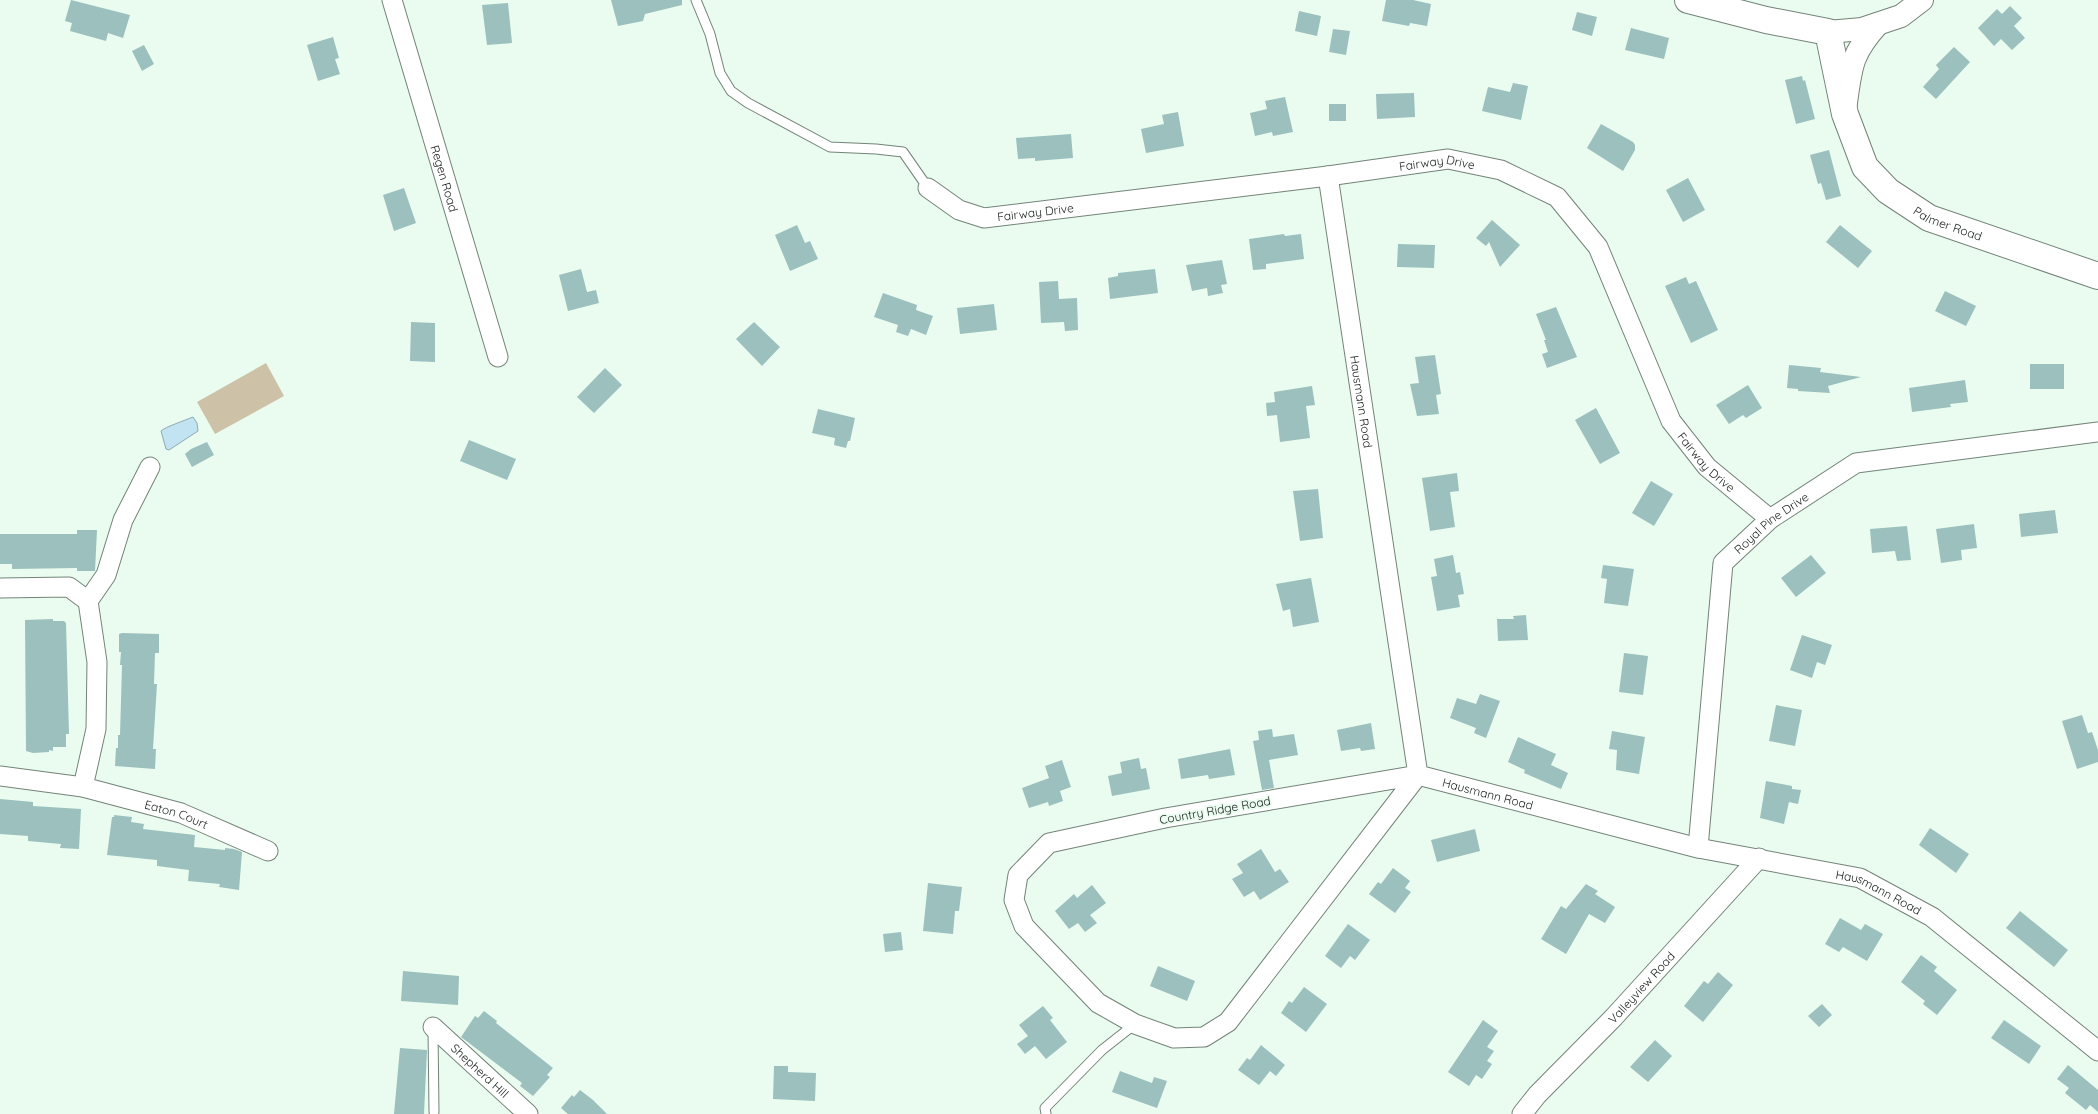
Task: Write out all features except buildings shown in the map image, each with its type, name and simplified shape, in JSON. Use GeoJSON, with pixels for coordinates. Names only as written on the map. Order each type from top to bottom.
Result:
{"type":"FeatureCollection","features":[{"type":"Feature","properties":{"kind":"main road"},"geometry":{"type":"LineString","coordinates":[[1688,0],[1766,20],[1828,32]]}},
{"type":"Feature","properties":{"kind":"main road","name":"Palmer Road"},"geometry":{"type":"LineString","coordinates":[[1828,32],[1845,114],[1865,167],[1888,191],[1929,218],[2098,276]]}},
{"type":"Feature","properties":{"kind":"street","name":"Regen Road"},"geometry":{"type":"LineString","coordinates":[[392,0],[498,357]]}},
{"type":"Feature","properties":{"kind":"street"},"geometry":{"type":"LineString","coordinates":[[1828,32],[1862,29],[1878,24],[1901,16],[1922,0]]}},
{"type":"Feature","properties":{"kind":"street","name":"Palmer Road"},"geometry":{"type":"LineString","coordinates":[[1845,114],[1850,69],[1860,44],[1878,24]]}},
{"type":"Feature","properties":{"kind":"street","name":"Fairway Drive"},"geometry":{"type":"LineString","coordinates":[[928,188],[959,210],[984,218],[1328,176],[1448,159],[1500,170],[1557,197],[1598,247],[1670,421],[1707,467],[1770,519]]}},
{"type":"Feature","properties":{"kind":"street","name":"Hausmann Road"},"geometry":{"type":"LineString","coordinates":[[1328,176],[1418,775],[1698,848],[1860,878],[1932,917],[2098,1051]]}},
{"type":"Feature","properties":{"kind":"street","name":"Royal Pine Drive"},"geometry":{"type":"LineString","coordinates":[[1698,848],[1723,563],[1770,519],[1856,463],[2098,432]]}},
{"type":"Feature","properties":{"kind":"street"},"geometry":{"type":"LineString","coordinates":[[83,787],[96,729],[97,662],[88,601],[106,575],[123,520],[150,467]]}},
{"type":"Feature","properties":{"kind":"street"},"geometry":{"type":"LineString","coordinates":[[0,588],[69,587],[88,601]]}},
{"type":"Feature","properties":{"kind":"street","name":"Country Ridge Road"},"geometry":{"type":"LineString","coordinates":[[1418,775],[1228,1022],[1204,1037],[1174,1038],[1135,1024],[1098,1003],[1024,926],[1014,900],[1018,875],[1049,843],[1164,818],[1418,775]]}},
{"type":"Feature","properties":{"kind":"street","name":"Eaton Court"},"geometry":{"type":"LineString","coordinates":[[0,776],[83,787],[181,813],[268,851]]}},
{"type":"Feature","properties":{"kind":"street","name":"Valleyview Road"},"geometry":{"type":"LineString","coordinates":[[1522,1114],[1537,1095],[1614,1017],[1759,858]]}},
{"type":"Feature","properties":{"kind":"street","name":"Shepherd Hill"},"geometry":{"type":"LineString","coordinates":[[433,1027],[528,1114]]}},
{"type":"Feature","properties":{"kind":"lane"},"geometry":{"type":"LineString","coordinates":[[696,0],[710,34],[720,73],[731,91],[748,103],[830,147],[903,152],[928,188]]}},
{"type":"Feature","properties":{"kind":"lane"},"geometry":{"type":"LineString","coordinates":[[1046,1114],[1045,1108],[1102,1050],[1135,1024]]}},
{"type":"Feature","properties":{"kind":"lane"},"geometry":{"type":"LineString","coordinates":[[433,1027],[434,1112]]}},
{"type":"Feature","properties":{"kind":"shaded area"},"geometry":{"type":"Polygon","coordinates":[[[266,363],[284,396],[215,434],[197,402],[266,363]]]}},
{"type":"Feature","properties":{"kind":"water"},"geometry":{"type":"Polygon","coordinates":[[[193,417],[197,423],[198,431],[169,450],[166,449],[161,431],[193,417]]]}}]}
